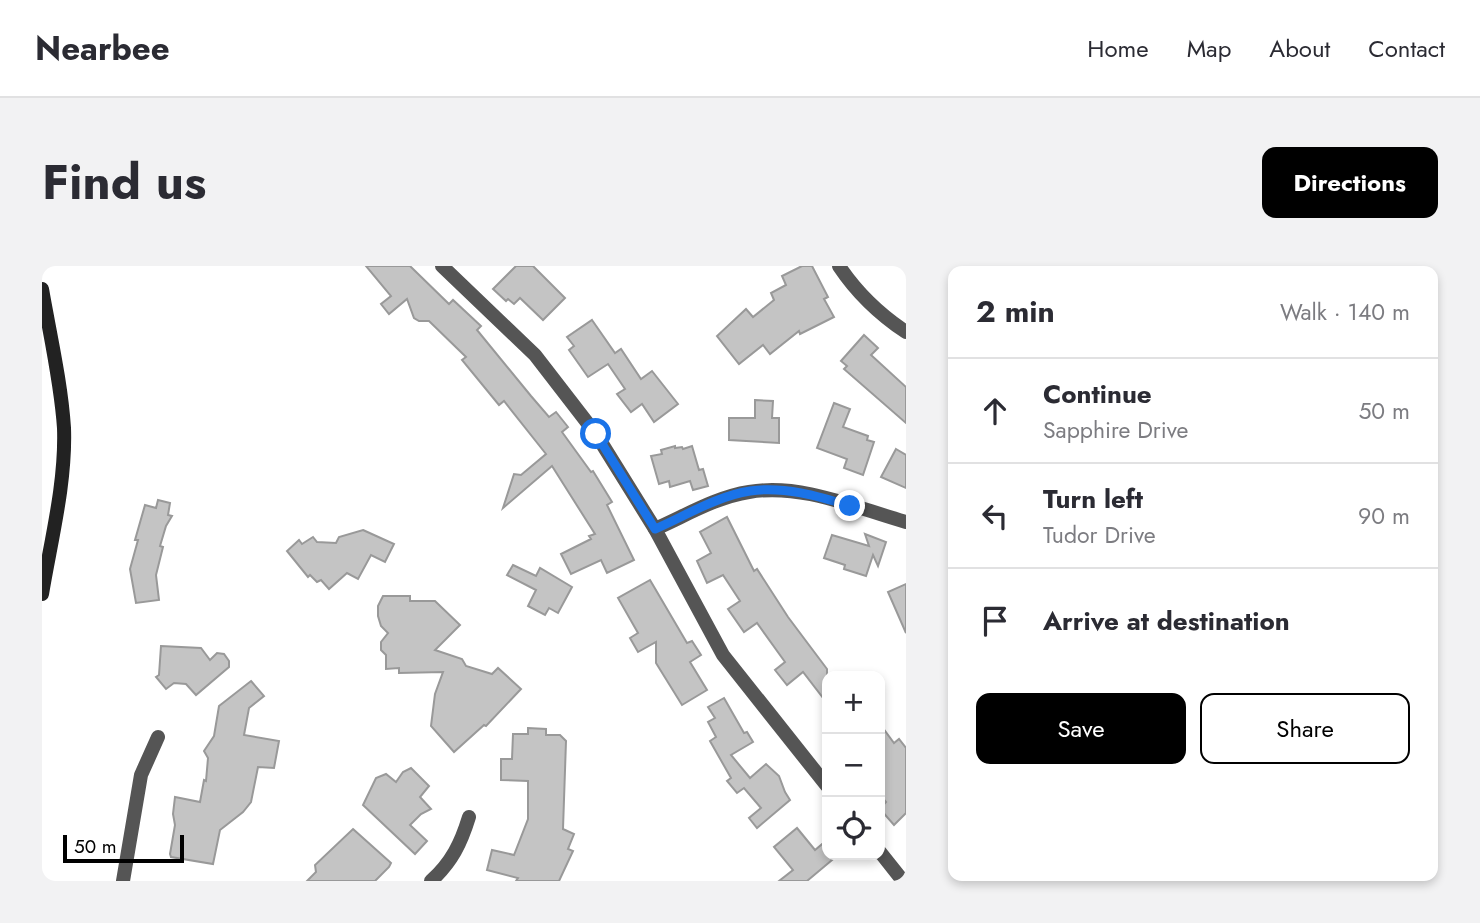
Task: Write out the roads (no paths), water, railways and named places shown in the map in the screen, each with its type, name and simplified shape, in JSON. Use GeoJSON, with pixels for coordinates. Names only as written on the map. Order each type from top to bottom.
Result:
{"type":"FeatureCollection","features":[{"type":"Feature","properties":{"kind":"main road"},"geometry":{"type":"LineString","coordinates":[[42,289],[64,431],[62,479],[42,594]]}},
{"type":"Feature","properties":{"kind":"street"},"geometry":{"type":"LineString","coordinates":[[443,266],[535,355],[596,434],[655,529],[723,655],[822,780]]}},
{"type":"Feature","properties":{"kind":"street"},"geometry":{"type":"LineString","coordinates":[[839,266],[854,288],[883,316],[906,332]]}},
{"type":"Feature","properties":{"kind":"street"},"geometry":{"type":"LineString","coordinates":[[655,529],[719,500],[749,491],[812,494],[906,522]]}},
{"type":"Feature","properties":{"kind":"street"},"geometry":{"type":"LineString","coordinates":[[123,881],[141,775],[158,737]]}},
{"type":"Feature","properties":{"kind":"street"},"geometry":{"type":"LineString","coordinates":[[431,881],[445,869],[461,843],[469,817]]}},
{"type":"Feature","properties":{"kind":"street"},"geometry":{"type":"LineString","coordinates":[[885,858],[903,881]]}}]}
